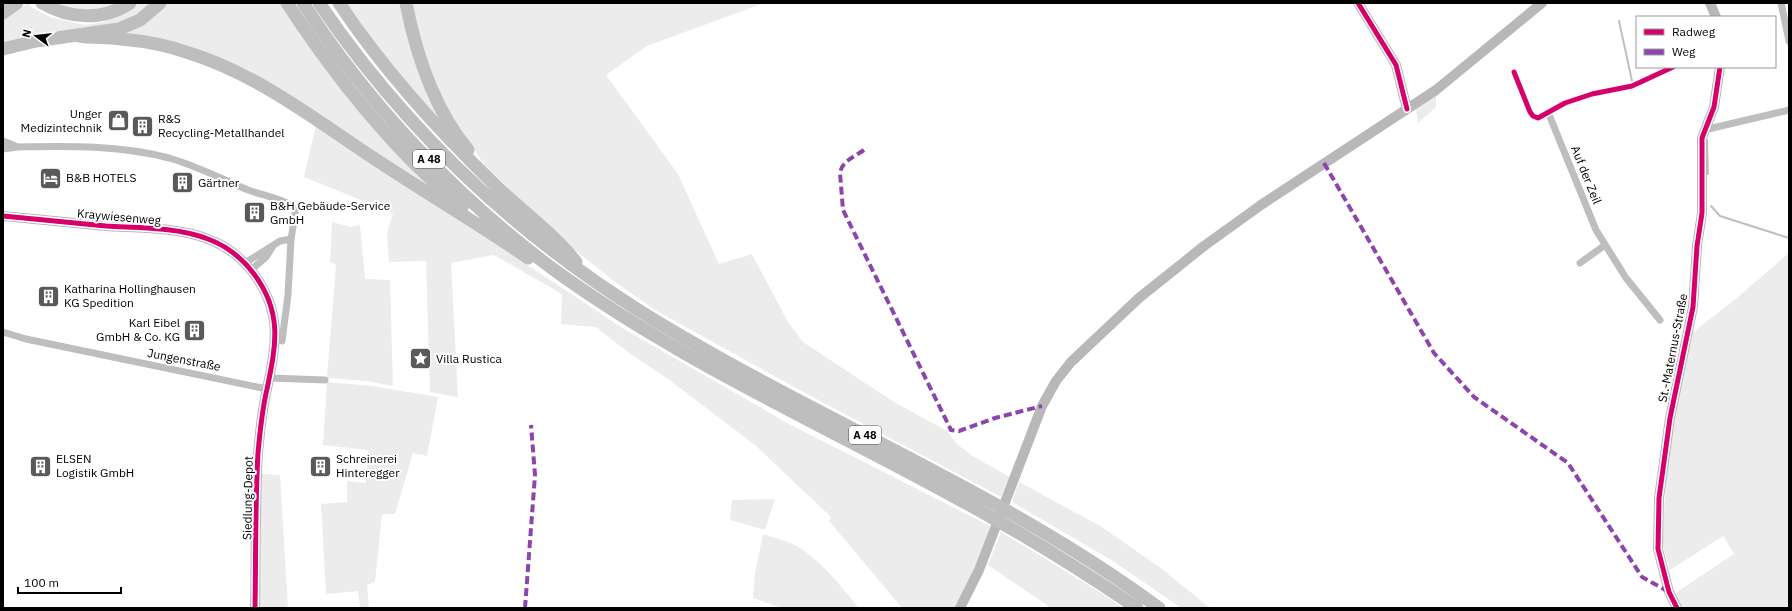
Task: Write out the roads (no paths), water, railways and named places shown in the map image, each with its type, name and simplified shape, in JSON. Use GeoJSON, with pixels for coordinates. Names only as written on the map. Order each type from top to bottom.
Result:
{"type":"FeatureCollection","features":[{"type":"Feature","properties":{"kind":"highway"},"geometry":{"type":"LineString","coordinates":[[3,13],[17,3]]}},
{"type":"Feature","properties":{"kind":"highway"},"geometry":{"type":"LineString","coordinates":[[45,4],[67,14],[90,16],[114,11],[130,3]]}},
{"type":"Feature","properties":{"kind":"highway"},"geometry":{"type":"LineString","coordinates":[[3,49],[36,41],[79,36],[125,28],[140,20],[160,3]]}},
{"type":"Feature","properties":{"kind":"highway"},"geometry":{"type":"LineString","coordinates":[[287,3],[325,58],[380,126],[431,180],[479,224]]}},
{"type":"Feature","properties":{"kind":"highway","name":"A 48"},"geometry":{"type":"LineString","coordinates":[[303,3],[363,86],[389,117],[439,170],[494,220],[554,269],[584,282],[635,308],[700,347],[1026,521],[1105,569],[1159,608]]}},
{"type":"Feature","properties":{"kind":"highway","name":"A 48"},"geometry":{"type":"LineString","coordinates":[[319,3],[346,41],[399,108],[442,153],[501,209],[541,242],[584,282],[662,339],[741,385],[1008,527],[1099,582],[1137,608]]}},
{"type":"Feature","properties":{"kind":"highway"},"geometry":{"type":"LineString","coordinates":[[338,3],[384,66],[409,97],[508,197],[566,250],[584,282]]}},
{"type":"Feature","properties":{"kind":"highway"},"geometry":{"type":"LineString","coordinates":[[406,3],[411,28],[421,62],[447,117],[464,145],[508,197]]}},
{"type":"Feature","properties":{"kind":"highway"},"geometry":{"type":"LineString","coordinates":[[79,36],[90,38],[121,38],[163,46],[203,58],[232,70],[295,106],[427,193],[479,224],[550,274],[584,282]]}},
{"type":"Feature","properties":{"kind":"street"},"geometry":{"type":"LineString","coordinates":[[1358,3],[1396,66],[1404,111]]}},
{"type":"Feature","properties":{"kind":"street"},"geometry":{"type":"LineString","coordinates":[[960,608],[983,560],[1049,392],[1064,371],[1088,345],[1139,298],[1232,225],[1290,184],[1444,84],[1542,3]]}},
{"type":"Feature","properties":{"kind":"street"},"geometry":{"type":"LineString","coordinates":[[1710,3],[1716,16]]}},
{"type":"Feature","properties":{"kind":"street"},"geometry":{"type":"LineString","coordinates":[[1781,3],[1789,42]]}},
{"type":"Feature","properties":{"kind":"street"},"geometry":{"type":"LineString","coordinates":[[1514,72],[1533,116],[1538,118],[1565,103],[1592,94],[1613,91],[1644,82],[1672,68]]}},
{"type":"Feature","properties":{"kind":"street","name":"St.-Maternus-Straße"},"geometry":{"type":"LineString","coordinates":[[1677,608],[1670,592],[1658,549],[1658,498],[1670,418],[1693,307],[1697,246],[1702,213],[1702,138],[1714,107],[1720,68]]}},
{"type":"Feature","properties":{"kind":"street"},"geometry":{"type":"LineString","coordinates":[[1704,130],[1789,110]]}},
{"type":"Feature","properties":{"kind":"street","name":"Auf der Zeil"},"geometry":{"type":"LineString","coordinates":[[1548,112],[1596,230],[1626,278],[1660,320]]}},
{"type":"Feature","properties":{"kind":"street"},"geometry":{"type":"LineString","coordinates":[[3,141],[18,147]]}},
{"type":"Feature","properties":{"kind":"street"},"geometry":{"type":"LineString","coordinates":[[3,149],[18,147],[82,145],[135,151],[169,158],[197,167],[248,190],[287,203],[295,209],[295,215],[291,238],[288,294],[282,341]]}},
{"type":"Feature","properties":{"kind":"street","name":"Kraywiesenweg"},"geometry":{"type":"LineString","coordinates":[[3,215],[190,234],[220,244],[248,266],[268,297],[274,319],[275,345],[267,388]]}},
{"type":"Feature","properties":{"kind":"street"},"geometry":{"type":"LineString","coordinates":[[248,266],[266,257],[274,246],[283,240],[291,238]]}},
{"type":"Feature","properties":{"kind":"street"},"geometry":{"type":"LineString","coordinates":[[1580,263],[1605,245]]}},
{"type":"Feature","properties":{"kind":"street","name":"Jungenstraße"},"geometry":{"type":"LineString","coordinates":[[3,332],[61,346],[267,388]]}},
{"type":"Feature","properties":{"kind":"street"},"geometry":{"type":"LineString","coordinates":[[270,378],[325,380]]}},
{"type":"Feature","properties":{"kind":"street","name":"Siedlung-Depot"},"geometry":{"type":"LineString","coordinates":[[256,608],[258,455],[260,429],[267,388]]}},
{"type":"Feature","properties":{"kind":"waterway"},"geometry":{"type":"LineString","coordinates":[[1619,21],[1632,81]]}},
{"type":"Feature","properties":{"kind":"waterway"},"geometry":{"type":"LineString","coordinates":[[1707,140],[1708,174]]}},
{"type":"Feature","properties":{"kind":"waterway"},"geometry":{"type":"LineString","coordinates":[[1711,206],[1720,216],[1789,238]]}},
{"type":"Feature","properties":{"kind":"place","name":"Unger Medizintechnik"},"geometry":{"type":"Point","coordinates":[118,121]}},
{"type":"Feature","properties":{"kind":"place","name":"R&S Recycling-Metallhandel"},"geometry":{"type":"Point","coordinates":[142,126]}},
{"type":"Feature","properties":{"kind":"place","name":"B&B HOTELS"},"geometry":{"type":"Point","coordinates":[51,178]}},
{"type":"Feature","properties":{"kind":"place","name":"Gärtner"},"geometry":{"type":"Point","coordinates":[183,183]}},
{"type":"Feature","properties":{"kind":"place","name":"B&H Gebäude-Service GmbH"},"geometry":{"type":"Point","coordinates":[254,213]}},
{"type":"Feature","properties":{"kind":"place","name":"Katharina Hollinghausen KG Spedition"},"geometry":{"type":"Point","coordinates":[49,296]}},
{"type":"Feature","properties":{"kind":"place","name":"Karl Eibel GmbH & Co. KG"},"geometry":{"type":"Point","coordinates":[195,330]}},
{"type":"Feature","properties":{"kind":"place","name":"Villa Rustica"},"geometry":{"type":"Point","coordinates":[420,359]}},
{"type":"Feature","properties":{"kind":"place","name":"ELSEN Logistik GmbH"},"geometry":{"type":"Point","coordinates":[41,466]}},
{"type":"Feature","properties":{"kind":"place","name":"Schreinerei Hinteregger"},"geometry":{"type":"Point","coordinates":[320,466]}}]}
